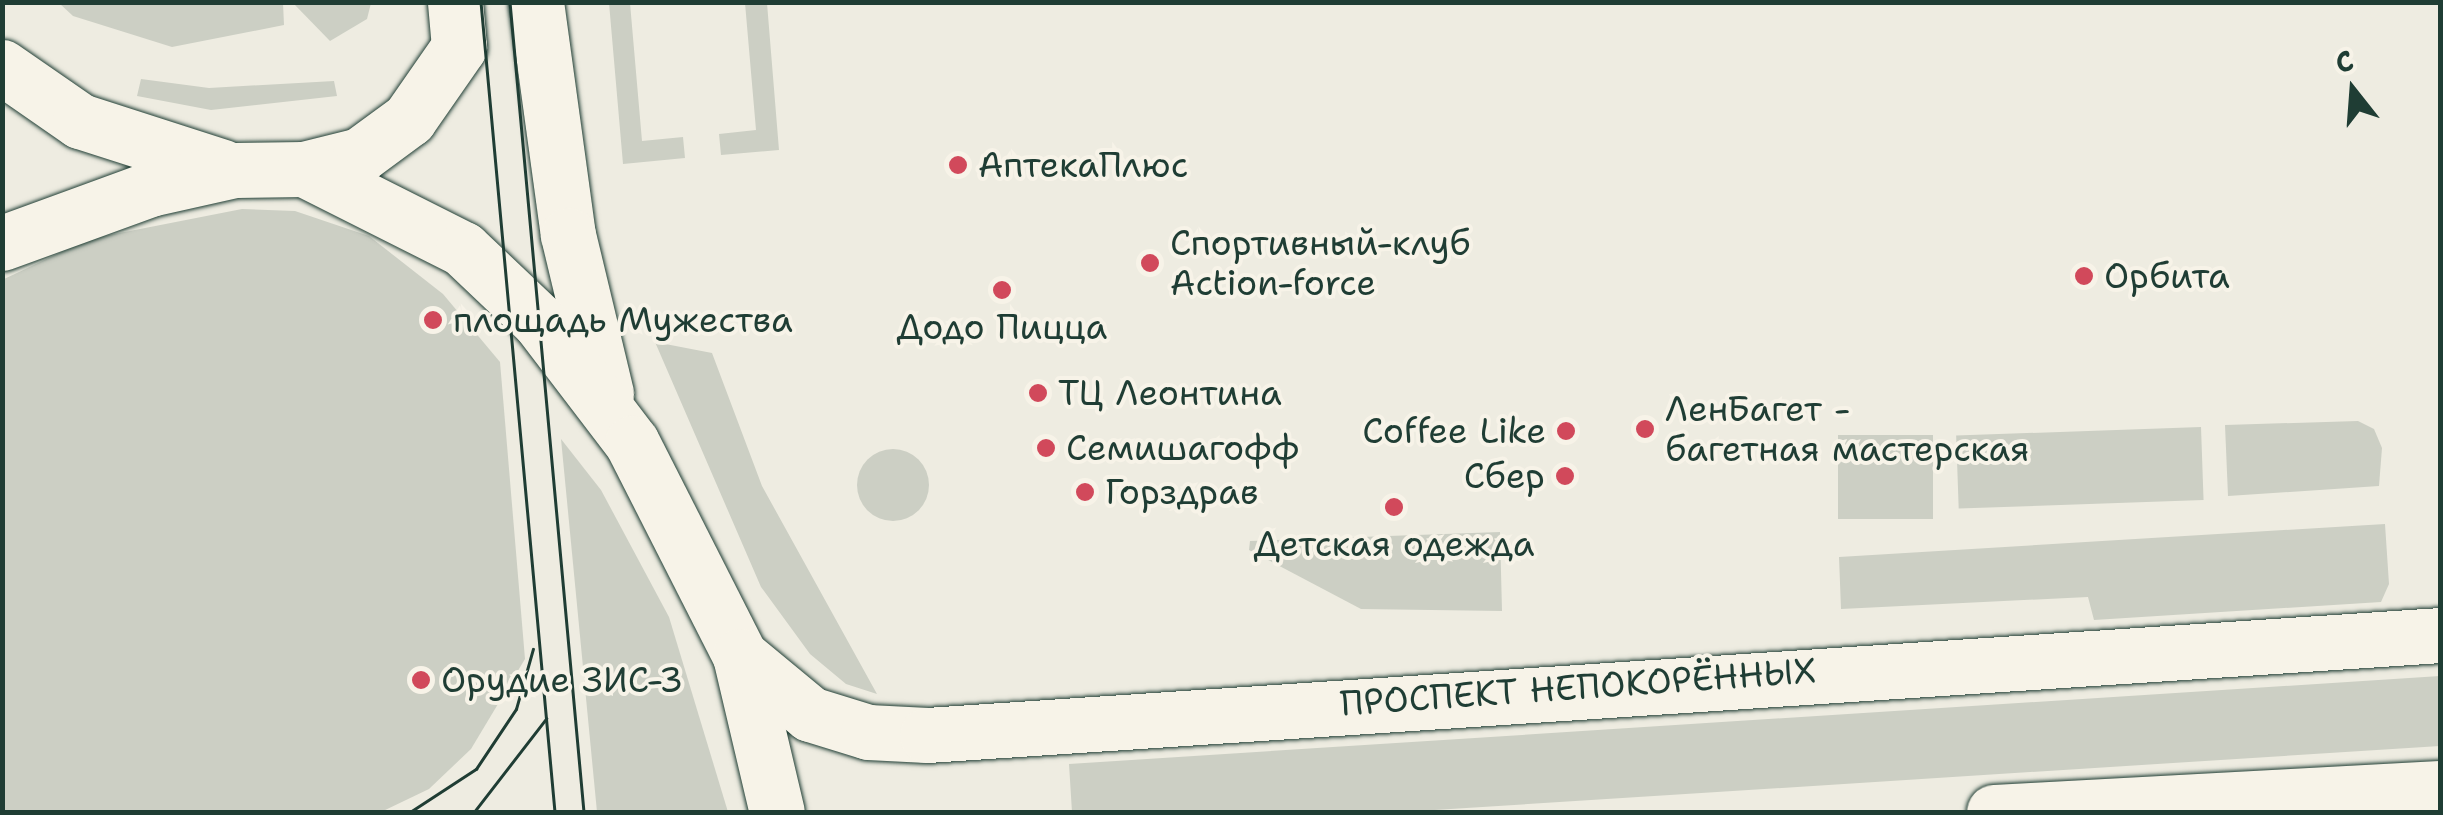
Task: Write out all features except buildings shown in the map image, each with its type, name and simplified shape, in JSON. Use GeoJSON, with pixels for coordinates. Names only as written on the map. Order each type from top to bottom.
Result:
{"type":"FeatureCollection","features":[{"type":"Feature","properties":{"kind":"main road"},"geometry":{"type":"LineString","coordinates":[[2,243],[132,195],[236,170],[304,168],[360,155],[409,119],[459,47],[455,2]]}},
{"type":"Feature","properties":{"kind":"main road"},"geometry":{"type":"LineString","coordinates":[[536,2],[568,234],[608,401],[740,656],[777,812]]}},
{"type":"Feature","properties":{"kind":"main road"},"geometry":{"type":"LineString","coordinates":[[2,66],[80,121],[236,170]]}},
{"type":"Feature","properties":{"kind":"main road"},"geometry":{"type":"LineString","coordinates":[[304,168],[463,249],[608,401]]}},
{"type":"Feature","properties":{"kind":"main road","name":"ПРОСПЕКТ НЕПОКОРЁННЫХ"},"geometry":{"type":"LineString","coordinates":[[740,656],[810,714],[868,732],[927,735],[2440,636]]}},
{"type":"Feature","properties":{"kind":"main road"},"geometry":{"type":"LineString","coordinates":[[1994,812],[2440,788]]}},
{"type":"Feature","properties":{"kind":"shaded area"},"geometry":{"type":"Polygon","coordinates":[[[59,3],[283,3],[284,25],[172,47],[73,16],[59,3]]]}},
{"type":"Feature","properties":{"kind":"shaded area"},"geometry":{"type":"Polygon","coordinates":[[[293,3],[371,3],[367,19],[330,41],[293,3]]]}},
{"type":"Feature","properties":{"kind":"shaded area"},"geometry":{"type":"Polygon","coordinates":[[[609,3],[630,3],[642,141],[683,137],[685,158],[623,164],[609,3]]]}},
{"type":"Feature","properties":{"kind":"shaded area"},"geometry":{"type":"Polygon","coordinates":[[[745,3],[767,3],[779,150],[721,155],[719,134],[756,130],[745,3]]]}},
{"type":"Feature","properties":{"kind":"shaded area"},"geometry":{"type":"Polygon","coordinates":[[[141,79],[209,88],[334,81],[337,96],[211,110],[137,96],[141,79]]]}},
{"type":"Feature","properties":{"kind":"shaded area"},"geometry":{"type":"Polygon","coordinates":[[[242,209],[295,211],[369,236],[443,294],[500,362],[525,659],[471,749],[429,789],[381,812],[3,812],[2,280],[89,239],[242,209]]]}},
{"type":"Feature","properties":{"kind":"shaded area"},"geometry":{"type":"Polygon","coordinates":[[[655,342],[712,353],[762,486],[877,694],[846,684],[810,654],[761,587],[655,342]]]}},
{"type":"Feature","properties":{"kind":"shaded area"},"geometry":{"type":"Polygon","coordinates":[[[2358,421],[2374,429],[2382,448],[2379,486],[2228,496],[2225,425],[2358,421]]]}},
{"type":"Feature","properties":{"kind":"shaded area"},"geometry":{"type":"Polygon","coordinates":[[[2201,427],[2204,500],[1959,509],[1956,436],[2201,427]]]}},
{"type":"Feature","properties":{"kind":"shaded area"},"geometry":{"type":"Polygon","coordinates":[[[1838,435],[1933,435],[1933,519],[1838,519],[1838,435]]]}},
{"type":"Feature","properties":{"kind":"shaded area"},"geometry":{"type":"Polygon","coordinates":[[[561,439],[601,490],[669,617],[728,812],[597,812],[561,439]]]}},
{"type":"Feature","properties":{"kind":"shaded area"},"geometry":{"type":"Polygon","coordinates":[[[893,449],[918,460],[929,485],[918,510],[893,521],[868,510],[857,485],[868,460],[893,449]]]}},
{"type":"Feature","properties":{"kind":"shaded area"},"geometry":{"type":"Polygon","coordinates":[[[2385,524],[2389,584],[2381,602],[2094,620],[2088,597],[1841,609],[1839,557],[2385,524]]]}},
{"type":"Feature","properties":{"kind":"shaded area"},"geometry":{"type":"Polygon","coordinates":[[[1500,532],[1502,611],[1361,609],[1249,550],[1250,541],[1500,532]]]}},
{"type":"Feature","properties":{"kind":"shaded area"},"geometry":{"type":"Polygon","coordinates":[[[2440,676],[2440,746],[1403,812],[1072,812],[1069,764],[2440,676]]]}},
{"type":"Feature","properties":{"kind":"tram line"},"geometry":{"type":"LineString","coordinates":[[481,2],[555,812]]}},
{"type":"Feature","properties":{"kind":"tram line"},"geometry":{"type":"LineString","coordinates":[[510,2],[584,812]]}},
{"type":"Feature","properties":{"kind":"tram line"},"geometry":{"type":"LineString","coordinates":[[410,812],[476,769],[516,709],[533,649]]}},
{"type":"Feature","properties":{"kind":"tram line"},"geometry":{"type":"LineString","coordinates":[[474,812],[546,719]]}},
{"type":"Feature","properties":{"kind":"place","name":"АптекаПлюс"},"geometry":{"type":"Point","coordinates":[958,165]}},
{"type":"Feature","properties":{"kind":"place","name":"Спортивный-клуб Action-force"},"geometry":{"type":"Point","coordinates":[1150,263]}},
{"type":"Feature","properties":{"kind":"place","name":"Орбита"},"geometry":{"type":"Point","coordinates":[2084,276]}},
{"type":"Feature","properties":{"kind":"place","name":"Додо Пицца"},"geometry":{"type":"Point","coordinates":[1002,290]}},
{"type":"Feature","properties":{"kind":"place","name":"площадь Мужества"},"geometry":{"type":"Point","coordinates":[433,320]}},
{"type":"Feature","properties":{"kind":"place","name":"ТЦ Леонтина"},"geometry":{"type":"Point","coordinates":[1038,393]}},
{"type":"Feature","properties":{"kind":"place","name":"ЛенБагет - багетная мастерская"},"geometry":{"type":"Point","coordinates":[1645,429]}},
{"type":"Feature","properties":{"kind":"place","name":"Coffee Like"},"geometry":{"type":"Point","coordinates":[1566,431]}},
{"type":"Feature","properties":{"kind":"place","name":"Семишагофф"},"geometry":{"type":"Point","coordinates":[1046,448]}},
{"type":"Feature","properties":{"kind":"place","name":"Сбер"},"geometry":{"type":"Point","coordinates":[1565,476]}},
{"type":"Feature","properties":{"kind":"place","name":"Горздрав"},"geometry":{"type":"Point","coordinates":[1085,492]}},
{"type":"Feature","properties":{"kind":"place","name":"Детская одежда"},"geometry":{"type":"Point","coordinates":[1394,507]}},
{"type":"Feature","properties":{"kind":"place","name":"Орудие ЗИС-3"},"geometry":{"type":"Point","coordinates":[421,680]}}]}
